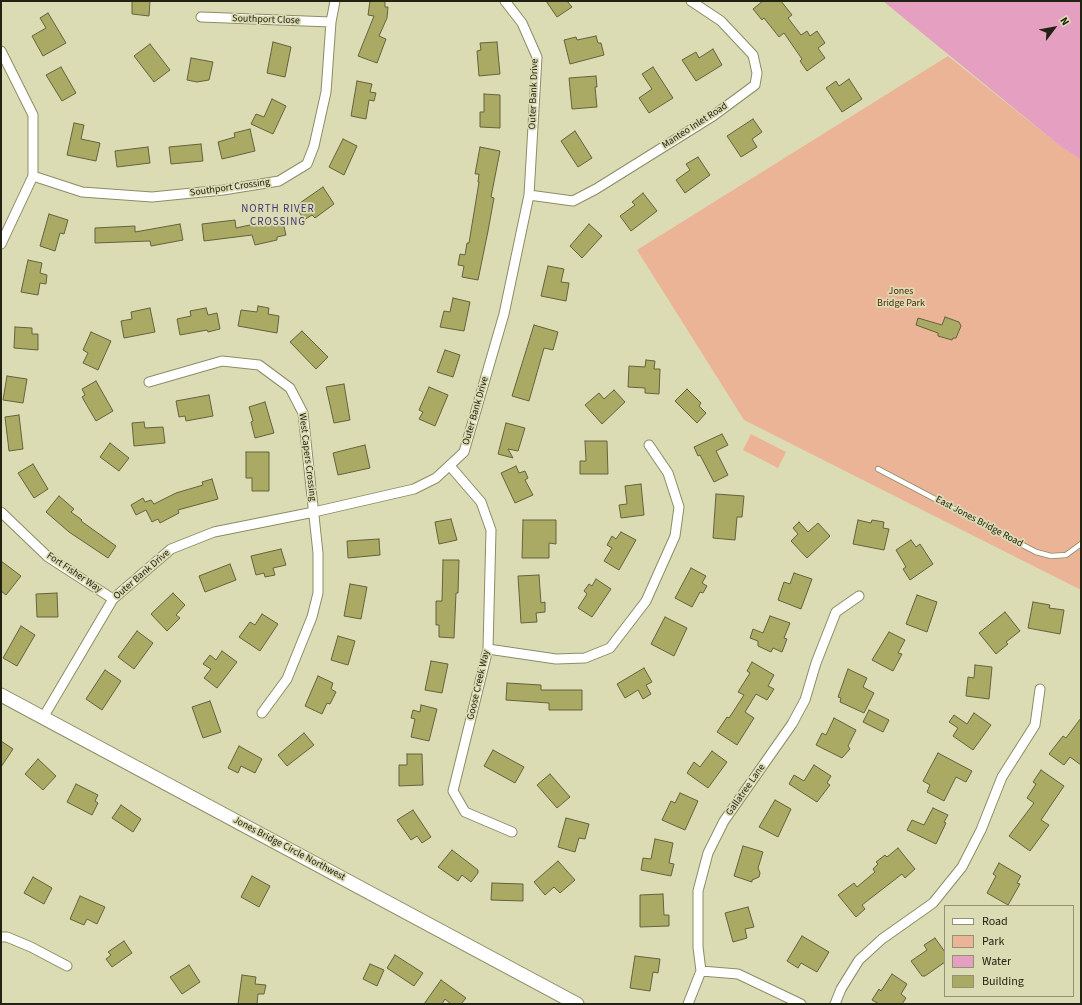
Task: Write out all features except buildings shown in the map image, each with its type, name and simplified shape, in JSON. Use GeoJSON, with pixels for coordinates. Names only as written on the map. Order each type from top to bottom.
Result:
{"type":"FeatureCollection","features":[{"type":"Feature","properties":{"kind":"street","name":"Southport Crossing"},"geometry":{"type":"LineString","coordinates":[[33,176],[82,192],[152,197],[223,190],[279,181],[307,164],[314,146],[326,92],[331,22],[335,1]]}},
{"type":"Feature","properties":{"kind":"street","name":"Outer Bank Drive"},"geometry":{"type":"LineString","coordinates":[[44,716],[113,599],[171,549],[214,532],[314,512],[414,489],[436,478],[464,452],[502,322],[530,195],[537,58],[522,23],[505,1]]}},
{"type":"Feature","properties":{"kind":"street","name":"Manteo Inlet Road"},"geometry":{"type":"LineString","coordinates":[[530,195],[573,201],[596,189],[712,116],[755,85],[757,73],[753,55],[721,21],[690,1]]}},
{"type":"Feature","properties":{"kind":"street","name":"Southport Close"},"geometry":{"type":"LineString","coordinates":[[201,17],[331,22]]}},
{"type":"Feature","properties":{"kind":"street"},"geometry":{"type":"LineString","coordinates":[[1,51],[33,115],[33,176],[1,244]]}},
{"type":"Feature","properties":{"kind":"street","name":"West Capers Crossing"},"geometry":{"type":"LineString","coordinates":[[149,382],[222,360],[259,365],[287,385],[303,413],[318,554],[318,593],[312,617],[287,679],[262,713]]}},
{"type":"Feature","properties":{"kind":"street"},"geometry":{"type":"LineString","coordinates":[[488,650],[556,659],[585,658],[610,648],[646,601],[675,536],[679,507],[668,473],[649,445]]}},
{"type":"Feature","properties":{"kind":"street","name":"Goose Creek Way"},"geometry":{"type":"LineString","coordinates":[[450,466],[481,502],[491,530],[488,650],[453,791],[465,812],[512,832]]}},
{"type":"Feature","properties":{"kind":"street","name":"Fort Fisher Way"},"geometry":{"type":"LineString","coordinates":[[1,512],[48,557],[113,599]]}},
{"type":"Feature","properties":{"kind":"street","name":"Gallatree Lane"},"geometry":{"type":"LineString","coordinates":[[688,1004],[701,971],[698,947],[698,891],[708,853],[724,821],[792,724],[805,700],[816,663],[836,612],[859,596]]}},
{"type":"Feature","properties":{"kind":"street"},"geometry":{"type":"LineString","coordinates":[[835,1004],[841,989],[859,960],[882,939],[933,903],[962,867],[981,830],[1002,777],[1035,725],[1040,689]]}},
{"type":"Feature","properties":{"kind":"street","name":"Jones Bridge Circle Northwest"},"geometry":{"type":"LineString","coordinates":[[1,695],[44,716],[577,1004]]}},
{"type":"Feature","properties":{"kind":"street"},"geometry":{"type":"LineString","coordinates":[[1,937],[7,937],[31,947],[67,966]]}},
{"type":"Feature","properties":{"kind":"street"},"geometry":{"type":"LineString","coordinates":[[701,971],[738,974],[801,1004]]}},
{"type":"Feature","properties":{"kind":"lane","name":"East Jones Bridge Road"},"geometry":{"type":"LineString","coordinates":[[878,469],[1036,552],[1051,556],[1066,555],[1081,544]]}},
{"type":"Feature","properties":{"kind":"green space","name":"Jones Bridge Park"},"geometry":{"type":"Polygon","coordinates":[[[948,56],[1060,146],[1081,160],[1081,590],[744,420],[637,250],[948,56]]]}},
{"type":"Feature","properties":{"kind":"green space"},"geometry":{"type":"Polygon","coordinates":[[[751,434],[786,452],[778,468],[743,450],[751,434]]]}},
{"type":"Feature","properties":{"kind":"water"},"geometry":{"type":"Polygon","coordinates":[[[883,1],[1081,1],[1081,160],[1060,146],[883,1]]]}},
{"type":"Feature","properties":{"kind":"district","name":"NORTH RIVER CROSSING"},"geometry":{"type":"Point","coordinates":[278,216]}}]}
